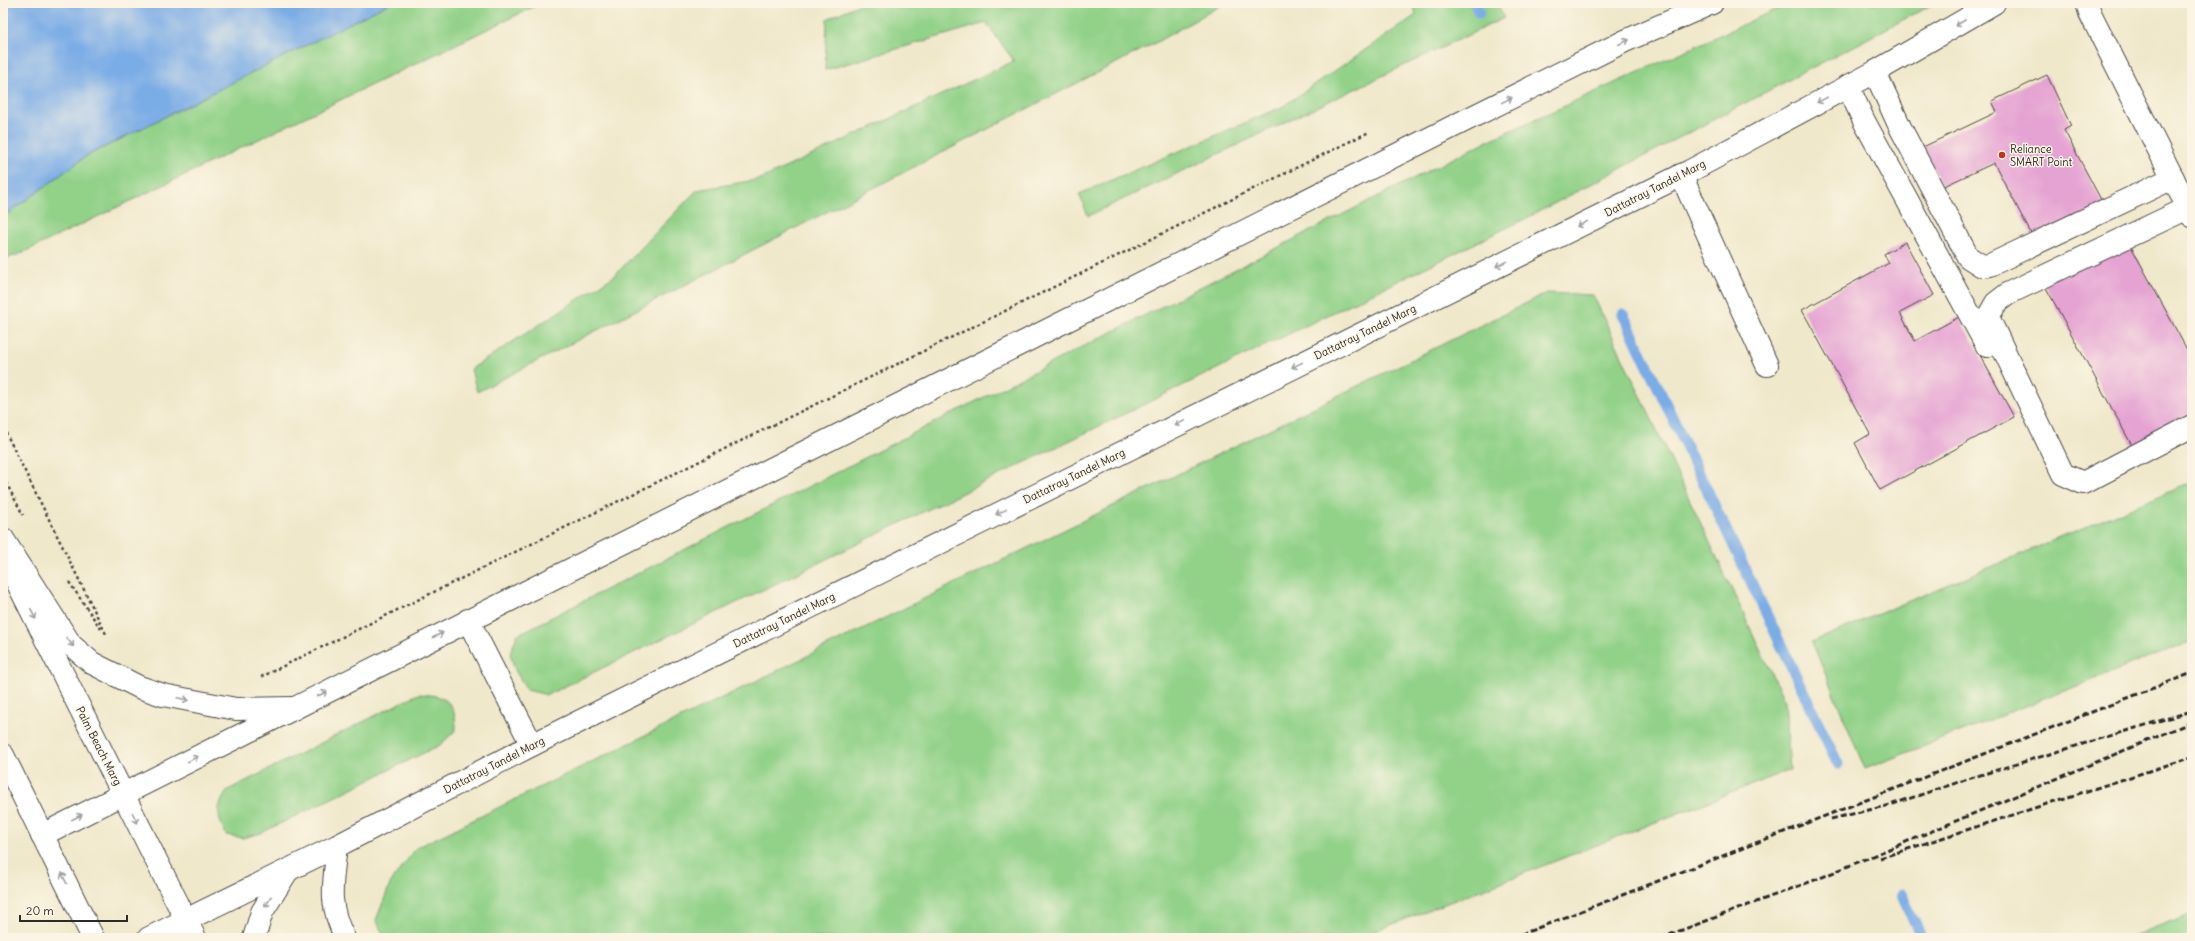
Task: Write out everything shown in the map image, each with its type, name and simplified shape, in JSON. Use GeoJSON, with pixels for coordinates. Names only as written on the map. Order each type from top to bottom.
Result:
{"type":"FeatureCollection","features":[{"type":"Feature","properties":{"kind":"main road"},"geometry":{"type":"LineString","coordinates":[[42,835],[1486,110],[1625,42],[1712,3]]}},
{"type":"Feature","properties":{"kind":"main road","name":"Dattatray Tandel Marg"},"geometry":{"type":"LineString","coordinates":[[149,938],[191,929],[288,870],[532,745],[1681,175],[1875,72],[1994,3]]}},
{"type":"Feature","properties":{"kind":"main road"},"geometry":{"type":"LineString","coordinates":[[2087,3],[2096,26],[2190,212],[2009,293],[1996,303],[1988,317],[2063,474],[2083,483],[2192,426]]}},
{"type":"Feature","properties":{"kind":"main road"},"geometry":{"type":"LineString","coordinates":[[1875,72],[1900,127],[1968,257],[1982,266],[1990,265],[2173,178]]}},
{"type":"Feature","properties":{"kind":"main road"},"geometry":{"type":"LineString","coordinates":[[1848,86],[1864,120],[1995,362]]}},
{"type":"Feature","properties":{"kind":"main road"},"geometry":{"type":"LineString","coordinates":[[1681,175],[1767,365]]}},
{"type":"Feature","properties":{"kind":"main road"},"geometry":{"type":"LineString","coordinates":[[3,539],[71,645],[92,663],[139,687],[163,695],[236,709],[295,708]]}},
{"type":"Feature","properties":{"kind":"main road","name":"Palm Beach Marg"},"geometry":{"type":"LineString","coordinates":[[3,554],[191,929]]}},
{"type":"Feature","properties":{"kind":"main road"},"geometry":{"type":"LineString","coordinates":[[468,620],[532,745]]}},
{"type":"Feature","properties":{"kind":"main road"},"geometry":{"type":"LineString","coordinates":[[3,755],[93,938]]}},
{"type":"Feature","properties":{"kind":"main road"},"geometry":{"type":"LineString","coordinates":[[254,938],[262,912],[288,870]]}},
{"type":"Feature","properties":{"kind":"lane"},"geometry":{"type":"LineString","coordinates":[[337,846],[332,895],[336,920],[344,938]]}},
{"type":"Feature","properties":{"kind":"path"},"geometry":{"type":"LineString","coordinates":[[255,679],[1371,132]]}},
{"type":"Feature","properties":{"kind":"path"},"geometry":{"type":"LineString","coordinates":[[3,427],[106,636],[67,579]]}},
{"type":"Feature","properties":{"kind":"path"},"geometry":{"type":"LineString","coordinates":[[3,477],[28,521]]}},
{"type":"Feature","properties":{"kind":"green space"},"geometry":{"type":"Polygon","coordinates":[[[390,3],[542,3],[22,253],[3,260],[3,217],[85,157],[390,3]]]}},
{"type":"Feature","properties":{"kind":"green space"},"geometry":{"type":"Polygon","coordinates":[[[862,3],[1225,3],[1155,43],[477,392],[471,369],[614,276],[697,190],[761,179],[1014,61],[986,23],[825,70],[827,19],[862,3]]]}},
{"type":"Feature","properties":{"kind":"green space"},"geometry":{"type":"Polygon","coordinates":[[[1413,3],[1497,3],[1504,18],[1088,216],[1079,194],[1282,107],[1416,15],[1413,3]]]}},
{"type":"Feature","properties":{"kind":"green space"},"geometry":{"type":"Polygon","coordinates":[[[1790,3],[1935,3],[1521,221],[547,695],[527,690],[516,672],[510,654],[517,635],[1483,143],[1790,3]]]}},
{"type":"Feature","properties":{"kind":"green space"},"geometry":{"type":"Polygon","coordinates":[[[1547,293],[1593,295],[1785,702],[1790,770],[1357,938],[385,938],[376,920],[391,882],[416,848],[1547,293]]]}},
{"type":"Feature","properties":{"kind":"green space"},"geometry":{"type":"Polygon","coordinates":[[[2192,482],[2192,641],[1865,769],[1812,642],[2192,482]]]}},
{"type":"Feature","properties":{"kind":"green space"},"geometry":{"type":"Polygon","coordinates":[[[418,694],[442,698],[451,706],[454,712],[456,730],[440,745],[261,833],[243,838],[226,835],[219,817],[219,807],[228,790],[418,694]]]}},
{"type":"Feature","properties":{"kind":"green space"},"geometry":{"type":"Polygon","coordinates":[[[2192,913],[2192,938],[2128,938],[2192,913]]]}},
{"type":"Feature","properties":{"kind":"water"},"geometry":{"type":"Polygon","coordinates":[[[3,3],[390,3],[85,157],[3,217],[3,3]]]}},
{"type":"Feature","properties":{"kind":"building","name":"Reliance SMART Point"},"geometry":{"type":"Polygon","coordinates":[[[2047,75],[2071,126],[2064,130],[2106,209],[2035,241],[1994,163],[1942,187],[1923,147],[1997,112],[1992,101],[2047,75]]]}},
{"type":"Feature","properties":{"kind":"building"},"geometry":{"type":"Polygon","coordinates":[[[2127,239],[2192,359],[2192,421],[2135,451],[2044,284],[2127,239]]]}},
{"type":"Feature","properties":{"kind":"building"},"geometry":{"type":"Polygon","coordinates":[[[1905,242],[1934,295],[1900,313],[1915,341],[1959,317],[2014,417],[1880,490],[1855,443],[1870,434],[1802,310],[1889,263],[1884,254],[1905,242]]]}},
{"type":"Feature","properties":{"kind":"waterway"},"geometry":{"type":"LineString","coordinates":[[1474,3],[1479,13]]}},
{"type":"Feature","properties":{"kind":"waterway"},"geometry":{"type":"LineString","coordinates":[[1623,314],[1838,764]]}},
{"type":"Feature","properties":{"kind":"waterway"},"geometry":{"type":"LineString","coordinates":[[1901,894],[1922,938]]}},
{"type":"Feature","properties":{"kind":"railway"},"geometry":{"type":"LineString","coordinates":[[1512,938],[2192,673]]}},
{"type":"Feature","properties":{"kind":"railway"},"geometry":{"type":"LineString","coordinates":[[1831,819],[1890,805],[1977,776],[2192,711]]}},
{"type":"Feature","properties":{"kind":"railway"},"geometry":{"type":"LineString","coordinates":[[1661,938],[1820,878],[2192,722]]}},
{"type":"Feature","properties":{"kind":"railway"},"geometry":{"type":"LineString","coordinates":[[1880,858],[2192,757]]}},
{"type":"Feature","properties":{"kind":"place","name":"Reliance SMART Point"},"geometry":{"type":"Point","coordinates":[2002,155]}}]}
